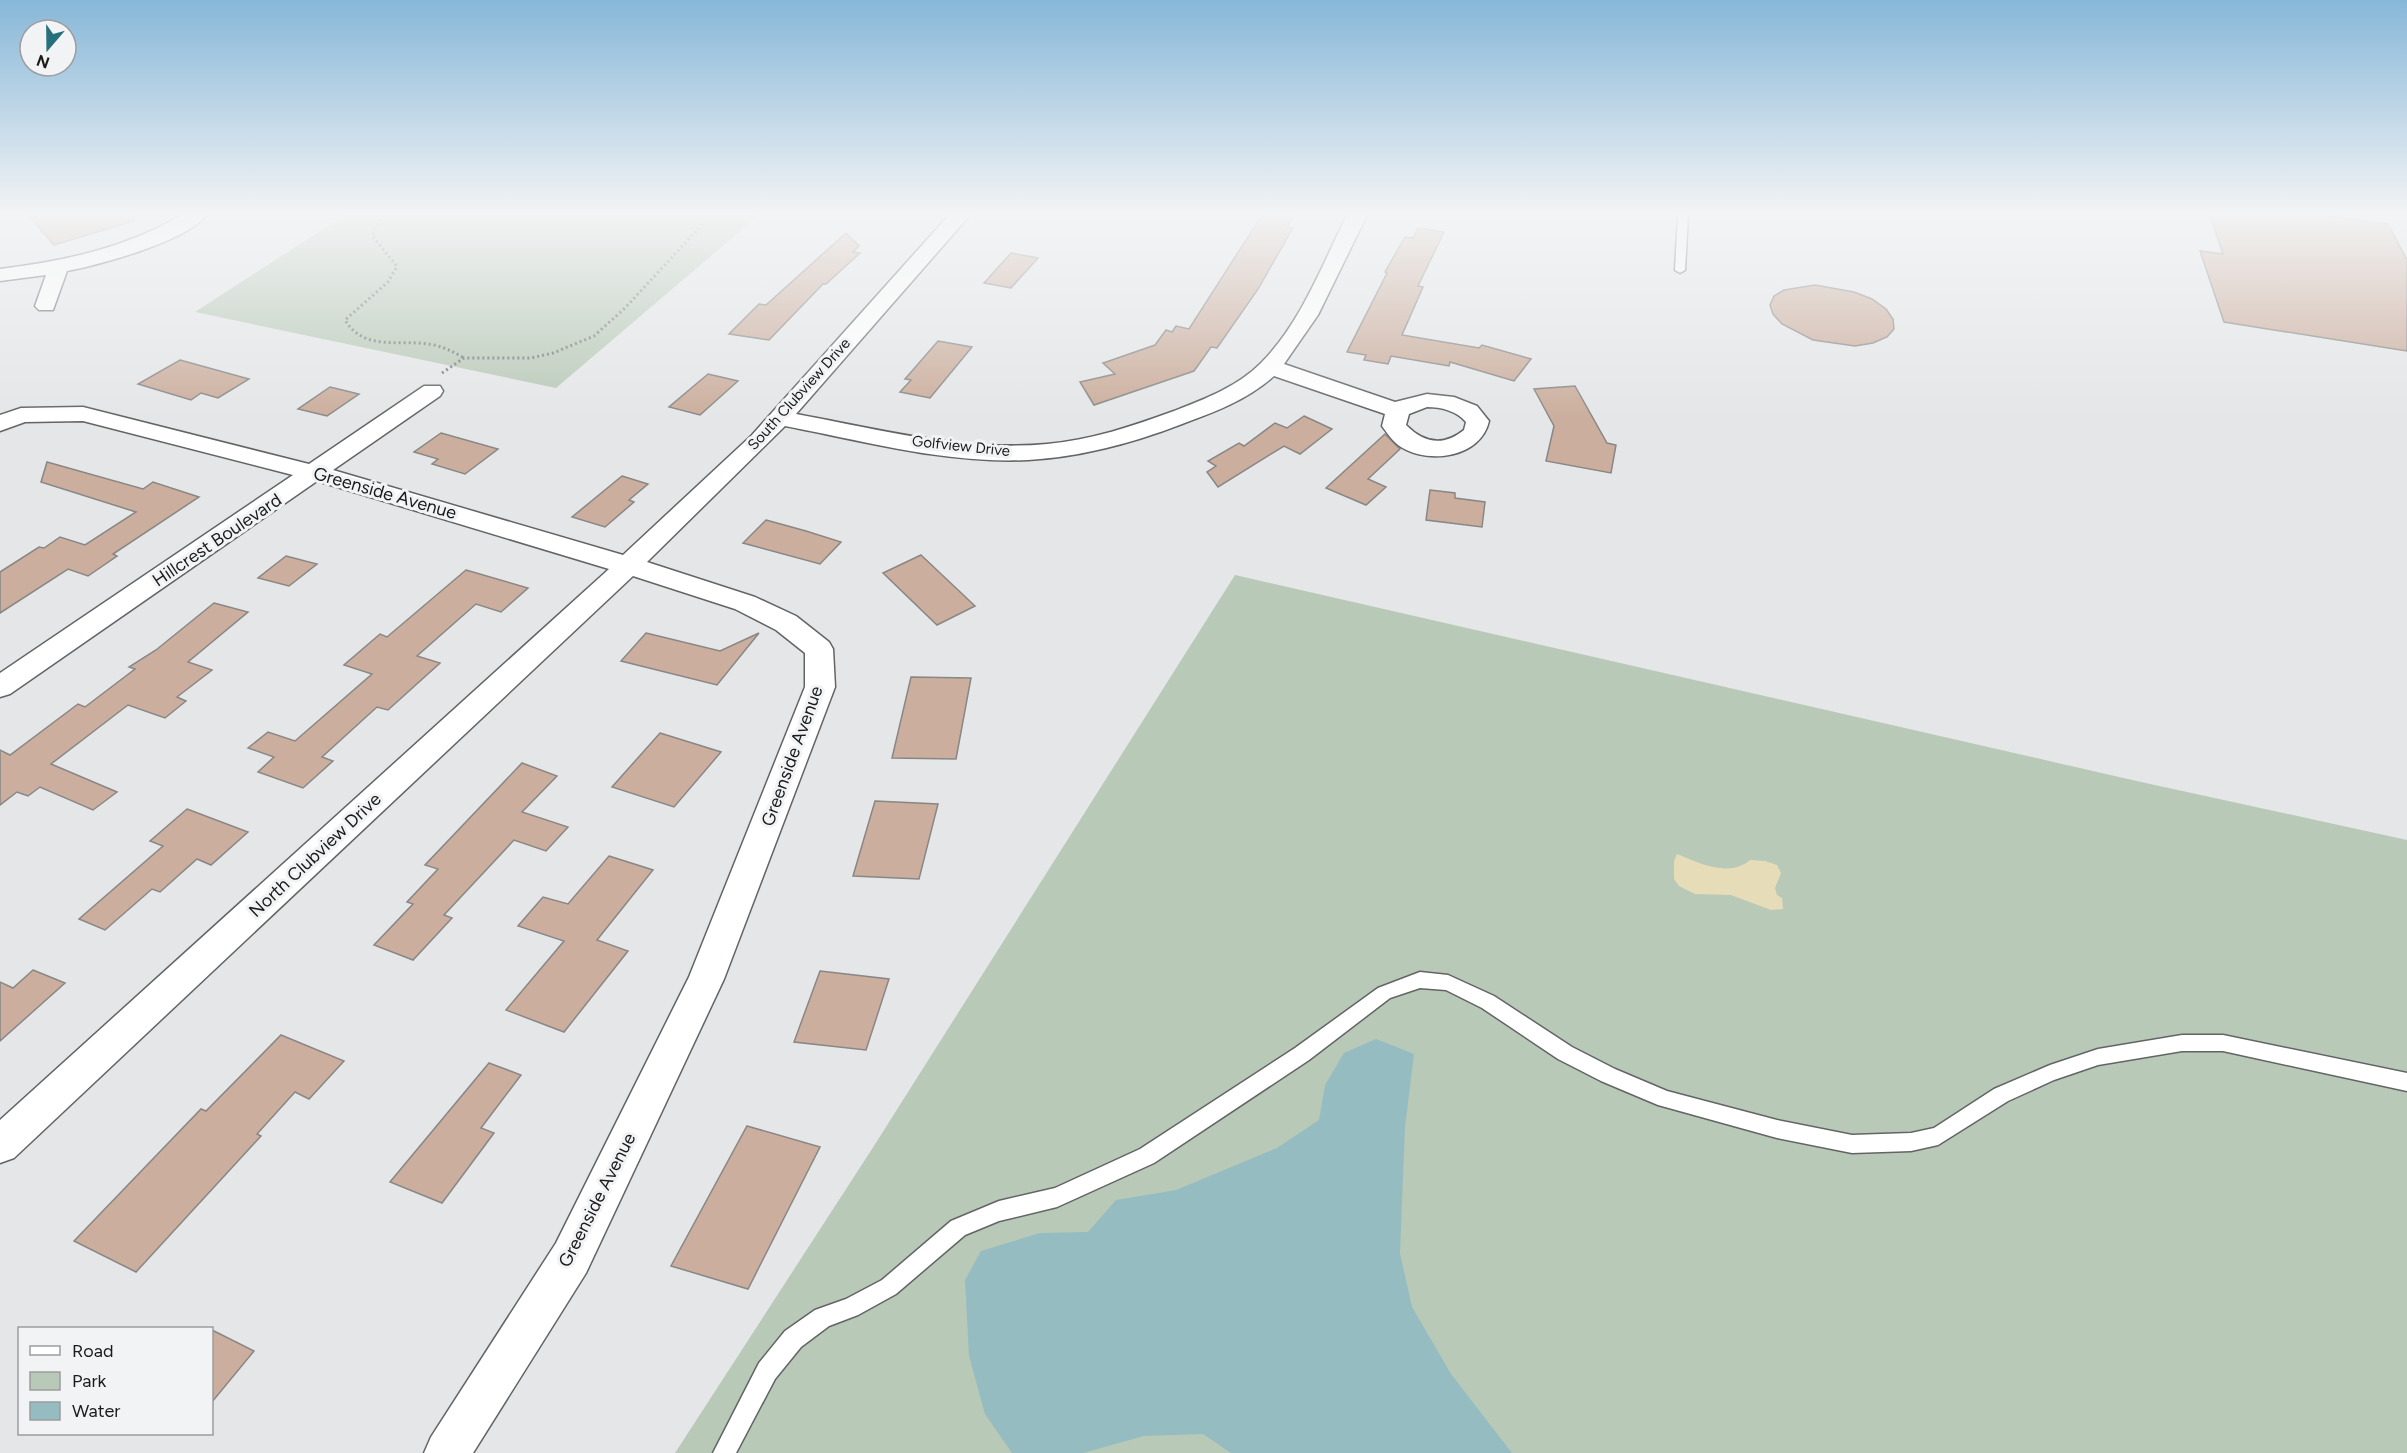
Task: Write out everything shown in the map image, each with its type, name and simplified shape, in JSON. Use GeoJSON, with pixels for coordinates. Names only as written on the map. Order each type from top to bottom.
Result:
{"type":"FeatureCollection","features":[{"type":"Feature","properties":{"kind":"street"},"geometry":{"type":"LineString","coordinates":[[46,306],[50,283]]}},
{"type":"Feature","properties":{"kind":"street","name":"South Clubview Drive"},"geometry":{"type":"LineString","coordinates":[[629,565],[780,418],[900,283]]}},
{"type":"Feature","properties":{"kind":"street","name":"Golfview Drive"},"geometry":{"type":"LineString","coordinates":[[780,418],[936,446],[971,450],[1005,453],[1073,447],[1157,426],[1219,402],[1250,384],[1270,367],[1297,335],[1323,283]]}},
{"type":"Feature","properties":{"kind":"street"},"geometry":{"type":"LineString","coordinates":[[1270,367],[1398,411]]}},
{"type":"Feature","properties":{"kind":"street","name":"Hillcrest Boulevard"},"geometry":{"type":"LineString","coordinates":[[0,687],[316,473],[432,391]]}},
{"type":"Feature","properties":{"kind":"street","name":"Greenside Avenue"},"geometry":{"type":"LineString","coordinates":[[0,424],[21,415],[83,414],[316,473],[629,565],[745,603],[786,623],[819,649],[820,687],[706,979],[571,1258],[447,1453]]}},
{"type":"Feature","properties":{"kind":"street","name":"North Clubview Drive"},"geometry":{"type":"LineString","coordinates":[[0,1145],[629,565]]}},
{"type":"Feature","properties":{"kind":"lane"},"geometry":{"type":"LineString","coordinates":[[724,1453],[767,1371],[793,1339],[823,1318],[850,1308],[888,1287],[958,1228],[999,1211],[1057,1197],[1146,1156],[1302,1054],[1384,993],[1420,980],[1448,983],[1488,1002],[1565,1053],[1608,1076],[1665,1099],[1777,1129],[1852,1144],[1911,1142],[1938,1136],[2001,1095],[2050,1073],[2109,1055],[2182,1043],[2223,1043],[2407,1082]]}},
{"type":"Feature","properties":{"kind":"path"},"geometry":{"type":"LineString","coordinates":[[387,283],[354,308],[345,320],[348,329],[356,338],[369,342],[420,342],[442,345],[455,350],[464,358],[507,359],[553,353],[594,336],[648,283]]}},
{"type":"Feature","properties":{"kind":"green space"},"geometry":{"type":"Polygon","coordinates":[[[240,283],[679,283],[556,388],[195,312],[240,283]]]}},
{"type":"Feature","properties":{"kind":"green space"},"geometry":{"type":"Polygon","coordinates":[[[1235,575],[2141,782],[2407,840],[2407,1453],[675,1453],[872,1149],[1235,575]]]}},
{"type":"Feature","properties":{"kind":"sand"},"geometry":{"type":"Polygon","coordinates":[[[1677,854],[1704,865],[1723,868],[1733,868],[1750,860],[1777,865],[1781,873],[1775,888],[1777,895],[1782,898],[1783,909],[1771,910],[1731,895],[1695,894],[1679,886],[1674,879],[1674,861],[1677,854]]]}},
{"type":"Feature","properties":{"kind":"water"},"geometry":{"type":"Polygon","coordinates":[[[1376,1039],[1414,1054],[1405,1127],[1400,1253],[1412,1307],[1451,1374],[1512,1453],[1231,1453],[1203,1434],[1144,1436],[1083,1453],[1012,1453],[985,1414],[969,1356],[965,1280],[981,1251],[1040,1233],[1088,1232],[1116,1200],[1176,1190],[1277,1148],[1319,1120],[1325,1085],[1344,1053],[1376,1039]]]}},
{"type":"Feature","properties":{"kind":"building"},"geometry":{"type":"Polygon","coordinates":[[[791,283],[827,283],[823,284],[769,340],[729,334],[759,304],[766,305],[791,283]]]}},
{"type":"Feature","properties":{"kind":"building"},"geometry":{"type":"Polygon","coordinates":[[[984,283],[1016,283],[1011,288],[984,283]]]}},
{"type":"Feature","properties":{"kind":"building"},"geometry":{"type":"Polygon","coordinates":[[[1219,283],[1262,283],[1217,348],[1211,347],[1194,371],[1094,405],[1080,382],[1115,374],[1103,363],[1155,345],[1166,330],[1172,332],[1176,326],[1189,329],[1219,283]]]}},
{"type":"Feature","properties":{"kind":"building"},"geometry":{"type":"Polygon","coordinates":[[[1382,283],[1420,283],[1418,286],[1423,287],[1402,335],[1479,348],[1482,345],[1531,359],[1514,381],[1450,362],[1449,366],[1391,356],[1388,364],[1364,360],[1366,355],[1347,352],[1382,283]]]}},
{"type":"Feature","properties":{"kind":"building"},"geometry":{"type":"Polygon","coordinates":[[[2211,283],[2407,283],[2407,351],[2224,322],[2211,283]]]}},
{"type":"Feature","properties":{"kind":"building"},"geometry":{"type":"Polygon","coordinates":[[[1815,285],[1854,292],[1872,299],[1886,309],[1893,319],[1894,329],[1887,337],[1873,343],[1855,346],[1813,340],[1782,324],[1773,314],[1770,305],[1774,296],[1784,290],[1815,285]]]}},
{"type":"Feature","properties":{"kind":"building"},"geometry":{"type":"Polygon","coordinates":[[[938,341],[972,347],[930,398],[900,392],[911,380],[905,379],[938,341]]]}},
{"type":"Feature","properties":{"kind":"building"},"geometry":{"type":"Polygon","coordinates":[[[180,360],[249,379],[218,398],[201,393],[191,400],[138,384],[180,360]]]}},
{"type":"Feature","properties":{"kind":"building"},"geometry":{"type":"Polygon","coordinates":[[[708,374],[738,381],[700,415],[669,407],[708,374]]]}},
{"type":"Feature","properties":{"kind":"building"},"geometry":{"type":"Polygon","coordinates":[[[1575,386],[1607,443],[1616,445],[1611,473],[1546,461],[1554,426],[1534,389],[1575,386]]]}},
{"type":"Feature","properties":{"kind":"building"},"geometry":{"type":"Polygon","coordinates":[[[330,387],[359,394],[327,416],[298,409],[330,387]]]}},
{"type":"Feature","properties":{"kind":"building"},"geometry":{"type":"Polygon","coordinates":[[[1304,416],[1332,429],[1300,454],[1284,446],[1218,487],[1207,472],[1216,466],[1208,461],[1239,443],[1244,446],[1275,423],[1287,428],[1304,416]]]}},
{"type":"Feature","properties":{"kind":"building"},"geometry":{"type":"Polygon","coordinates":[[[441,433],[498,449],[465,474],[432,464],[438,459],[414,452],[441,433]]]}},
{"type":"Feature","properties":{"kind":"building"},"geometry":{"type":"Polygon","coordinates":[[[1385,434],[1400,449],[1368,479],[1386,487],[1366,505],[1326,488],[1385,434]]]}},
{"type":"Feature","properties":{"kind":"building"},"geometry":{"type":"Polygon","coordinates":[[[47,462],[143,489],[153,482],[199,497],[113,554],[117,556],[88,576],[68,569],[0,613],[0,572],[39,547],[44,548],[60,537],[85,545],[136,512],[41,482],[47,462]]]}},
{"type":"Feature","properties":{"kind":"building"},"geometry":{"type":"Polygon","coordinates":[[[622,476],[648,484],[629,500],[634,502],[605,527],[572,517],[622,476]]]}},
{"type":"Feature","properties":{"kind":"building"},"geometry":{"type":"Polygon","coordinates":[[[1430,490],[1455,493],[1455,498],[1485,502],[1482,527],[1426,520],[1430,490]]]}},
{"type":"Feature","properties":{"kind":"building"},"geometry":{"type":"Polygon","coordinates":[[[766,520],[841,542],[820,564],[743,543],[766,520]]]}},
{"type":"Feature","properties":{"kind":"building"},"geometry":{"type":"Polygon","coordinates":[[[921,555],[975,606],[937,625],[883,573],[921,555]]]}},
{"type":"Feature","properties":{"kind":"building"},"geometry":{"type":"Polygon","coordinates":[[[286,556],[317,564],[289,586],[258,578],[286,556]]]}},
{"type":"Feature","properties":{"kind":"building"},"geometry":{"type":"Polygon","coordinates":[[[466,570],[528,588],[501,612],[476,604],[417,656],[440,663],[388,710],[377,707],[322,757],[333,761],[303,788],[258,772],[274,757],[248,748],[268,732],[295,741],[372,674],[344,665],[380,634],[387,637],[466,570]]]}},
{"type":"Feature","properties":{"kind":"building"},"geometry":{"type":"Polygon","coordinates":[[[214,603],[248,612],[188,662],[212,670],[177,697],[186,701],[165,718],[128,705],[51,764],[117,792],[93,810],[40,787],[28,796],[17,792],[0,805],[0,750],[10,755],[78,704],[85,707],[135,669],[129,667],[156,650],[214,603]]]}},
{"type":"Feature","properties":{"kind":"building"},"geometry":{"type":"Polygon","coordinates":[[[646,633],[720,651],[759,633],[717,685],[621,661],[646,633]]]}},
{"type":"Feature","properties":{"kind":"building"},"geometry":{"type":"Polygon","coordinates":[[[911,677],[971,678],[956,759],[892,758],[911,677]]]}},
{"type":"Feature","properties":{"kind":"building"},"geometry":{"type":"Polygon","coordinates":[[[660,733],[721,752],[674,807],[612,787],[660,733]]]}},
{"type":"Feature","properties":{"kind":"building"},"geometry":{"type":"Polygon","coordinates":[[[522,763],[557,776],[522,812],[568,827],[546,851],[514,840],[444,915],[452,918],[413,960],[374,945],[413,904],[407,902],[438,869],[425,865],[522,763]]]}},
{"type":"Feature","properties":{"kind":"building"},"geometry":{"type":"Polygon","coordinates":[[[875,801],[938,804],[919,879],[853,876],[875,801]]]}},
{"type":"Feature","properties":{"kind":"building"},"geometry":{"type":"Polygon","coordinates":[[[187,809],[248,832],[211,865],[197,859],[160,892],[152,889],[105,930],[79,919],[163,846],[150,841],[187,809]]]}},
{"type":"Feature","properties":{"kind":"building"},"geometry":{"type":"Polygon","coordinates":[[[609,856],[653,870],[597,940],[628,951],[564,1032],[506,1010],[564,941],[518,926],[543,897],[568,904],[609,856]]]}},
{"type":"Feature","properties":{"kind":"building"},"geometry":{"type":"Polygon","coordinates":[[[33,970],[65,983],[0,1041],[0,982],[13,988],[33,970]]]}},
{"type":"Feature","properties":{"kind":"building"},"geometry":{"type":"Polygon","coordinates":[[[820,971],[889,979],[866,1050],[794,1042],[820,971]]]}},
{"type":"Feature","properties":{"kind":"building"},"geometry":{"type":"Polygon","coordinates":[[[281,1035],[344,1061],[309,1099],[295,1092],[257,1134],[261,1136],[136,1272],[74,1241],[201,1109],[206,1111],[281,1035]]]}},
{"type":"Feature","properties":{"kind":"building"},"geometry":{"type":"Polygon","coordinates":[[[489,1063],[521,1075],[481,1128],[494,1133],[442,1203],[390,1182],[489,1063]]]}},
{"type":"Feature","properties":{"kind":"building"},"geometry":{"type":"Polygon","coordinates":[[[747,1126],[820,1147],[748,1289],[671,1266],[747,1126]]]}},
{"type":"Feature","properties":{"kind":"building"},"geometry":{"type":"Polygon","coordinates":[[[213,1330],[254,1351],[213,1401],[213,1330]]]}}]}
